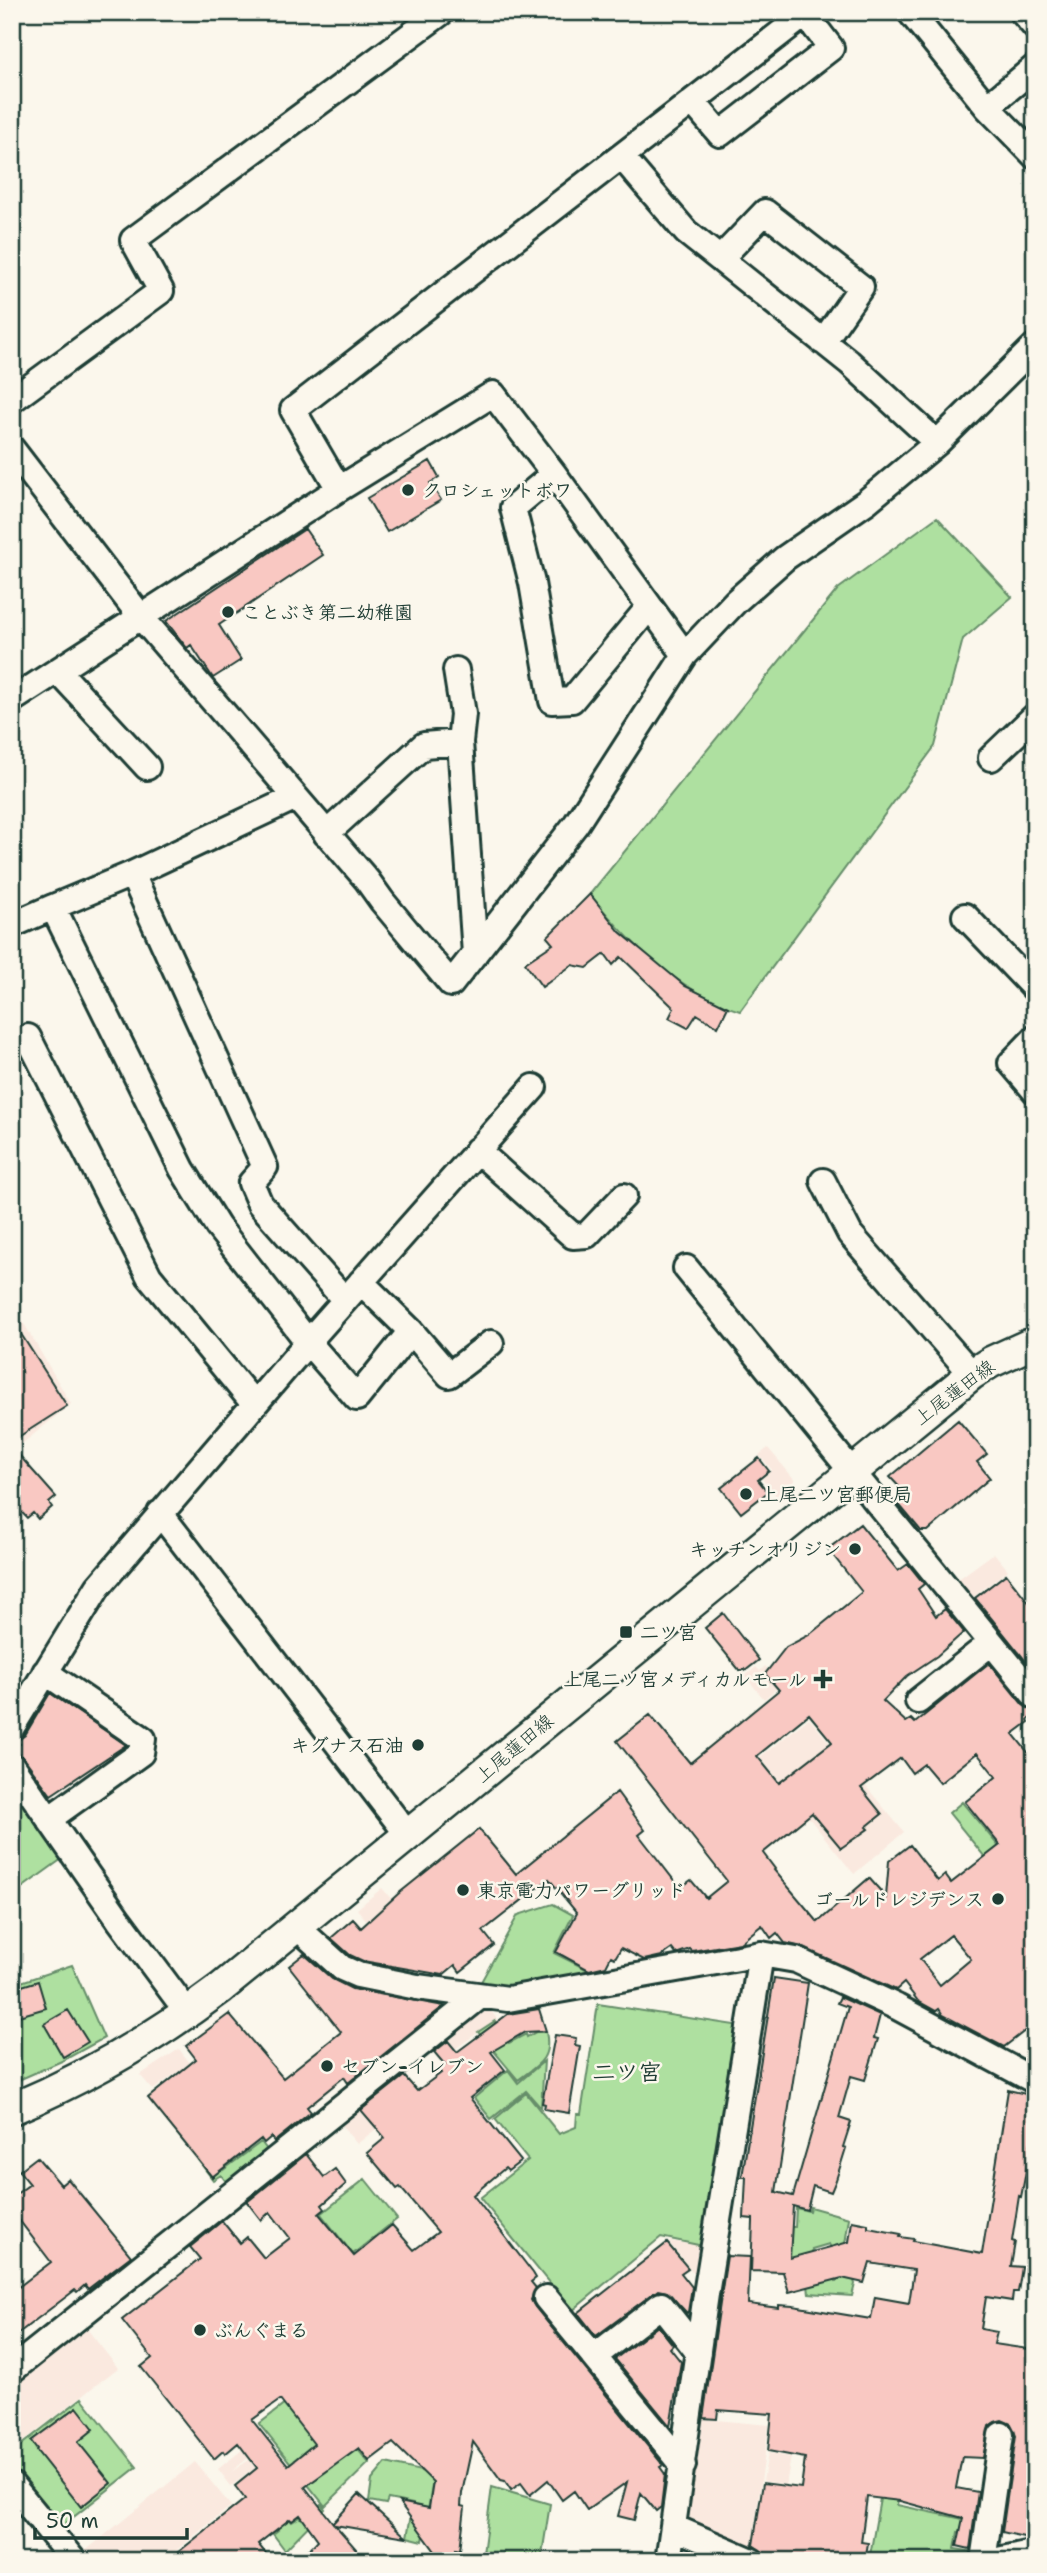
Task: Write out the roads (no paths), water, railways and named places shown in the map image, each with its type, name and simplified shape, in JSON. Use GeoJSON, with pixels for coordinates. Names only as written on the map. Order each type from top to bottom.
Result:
{"type":"FeatureCollection","features":[{"type":"Feature","properties":{"kind":"main road","name":"上尾蓮田線"},"geometry":{"type":"LineString","coordinates":[[12,2109],[134,2047],[188,2013],[297,1927],[972,1374],[1035,1342]]}},
{"type":"Feature","properties":{"kind":"street"},"geometry":{"type":"LineString","coordinates":[[12,400],[161,291],[133,240],[442,12]]}},
{"type":"Feature","properties":{"kind":"street"},"geometry":{"type":"LineString","coordinates":[[910,12],[987,107],[1035,156]]}},
{"type":"Feature","properties":{"kind":"street"},"geometry":{"type":"LineString","coordinates":[[1022,12],[1035,27]]}},
{"type":"Feature","properties":{"kind":"street"},"geometry":{"type":"LineString","coordinates":[[339,489],[293,410],[806,13],[831,48],[720,134],[693,102]]}},
{"type":"Feature","properties":{"kind":"street"},"geometry":{"type":"LineString","coordinates":[[987,107],[1035,67]]}},
{"type":"Feature","properties":{"kind":"street"},"geometry":{"type":"LineString","coordinates":[[622,156],[686,232],[849,362],[937,443]]}},
{"type":"Feature","properties":{"kind":"street"},"geometry":{"type":"LineString","coordinates":[[720,259],[765,212],[861,287],[823,342]]}},
{"type":"Feature","properties":{"kind":"street"},"geometry":{"type":"LineString","coordinates":[[12,449],[141,617],[367,880],[451,984],[576,824],[685,655],[736,601],[785,558],[866,502],[937,443],[1035,346]]}},
{"type":"Feature","properties":{"kind":"street"},"geometry":{"type":"LineString","coordinates":[[12,700],[339,489],[493,394],[685,655]]}},
{"type":"Feature","properties":{"kind":"street"},"geometry":{"type":"LineString","coordinates":[[554,474],[513,508],[532,583],[552,701],[572,700],[649,607]]}},
{"type":"Feature","properties":{"kind":"street"},"geometry":{"type":"LineString","coordinates":[[456,670],[463,714],[460,742],[475,954]]}},
{"type":"Feature","properties":{"kind":"street"},"geometry":{"type":"LineString","coordinates":[[58,671],[147,767]]}},
{"type":"Feature","properties":{"kind":"street"},"geometry":{"type":"LineString","coordinates":[[991,758],[1035,716]]}},
{"type":"Feature","properties":{"kind":"street"},"geometry":{"type":"LineString","coordinates":[[326,834],[424,745],[460,742]]}},
{"type":"Feature","properties":{"kind":"street"},"geometry":{"type":"LineString","coordinates":[[12,925],[132,874],[294,798]]}},
{"type":"Feature","properties":{"kind":"street"},"geometry":{"type":"LineString","coordinates":[[132,874],[265,1167],[251,1183],[260,1204],[353,1291],[411,1331],[449,1375],[491,1343]]}},
{"type":"Feature","properties":{"kind":"street"},"geometry":{"type":"LineString","coordinates":[[53,907],[182,1169],[218,1227],[308,1342],[357,1398],[411,1331]]}},
{"type":"Feature","properties":{"kind":"street"},"geometry":{"type":"LineString","coordinates":[[965,916],[1035,989]]}},
{"type":"Feature","properties":{"kind":"street"},"geometry":{"type":"LineString","coordinates":[[12,1044],[28,1037],[149,1276],[254,1404]]}},
{"type":"Feature","properties":{"kind":"street"},"geometry":{"type":"LineString","coordinates":[[1035,1038],[1011,1063],[1035,1091]]}},
{"type":"Feature","properties":{"kind":"street"},"geometry":{"type":"LineString","coordinates":[[12,1727],[98,1587],[308,1342],[534,1087]]}},
{"type":"Feature","properties":{"kind":"street"},"geometry":{"type":"LineString","coordinates":[[477,1150],[573,1236],[587,1235],[624,1196]]}},
{"type":"Feature","properties":{"kind":"street"},"geometry":{"type":"LineString","coordinates":[[823,1181],[850,1234],[972,1374]]}},
{"type":"Feature","properties":{"kind":"street"},"geometry":{"type":"LineString","coordinates":[[686,1268],[1035,1696]]}},
{"type":"Feature","properties":{"kind":"street"},"geometry":{"type":"LineString","coordinates":[[160,1513],[408,1835]]}},
{"type":"Feature","properties":{"kind":"street"},"geometry":{"type":"LineString","coordinates":[[918,1700],[991,1643]]}},
{"type":"Feature","properties":{"kind":"street"},"geometry":{"type":"LineString","coordinates":[[45,1672],[142,1739],[141,1753],[49,1819]]}},
{"type":"Feature","properties":{"kind":"street"},"geometry":{"type":"LineString","coordinates":[[12,1766],[119,1920],[188,2013]]}},
{"type":"Feature","properties":{"kind":"street"},"geometry":{"type":"LineString","coordinates":[[297,1927],[349,1973],[417,1987],[508,1999],[761,1954],[796,1960],[897,2007],[1035,2081]]}},
{"type":"Feature","properties":{"kind":"street"},"geometry":{"type":"LineString","coordinates":[[668,2561],[761,1954]]}},
{"type":"Feature","properties":{"kind":"street"},"geometry":{"type":"LineString","coordinates":[[12,2370],[479,1997]]}},
{"type":"Feature","properties":{"kind":"street"},"geometry":{"type":"LineString","coordinates":[[546,2298],[683,2465]]}},
{"type":"Feature","properties":{"kind":"street"},"geometry":{"type":"LineString","coordinates":[[595,2356],[661,2305],[698,2352]]}},
{"type":"Feature","properties":{"kind":"street"},"geometry":{"type":"LineString","coordinates":[[983,2561],[1001,2435]]}},
{"type":"Feature","properties":{"kind":"street"},"geometry":{"type":"LineString","coordinates":[[12,2485],[74,2561]]}},
{"type":"Feature","properties":{"kind":"street"},"geometry":{"type":"LineString","coordinates":[[673,2527],[748,2560]]}},
{"type":"Feature","properties":{"kind":"street"},"geometry":{"type":"LineString","coordinates":[[993,2561],[1035,2552]]}},
{"type":"Feature","properties":{"kind":"place","name":"クロシェットボワ"},"geometry":{"type":"Point","coordinates":[408,490]}},
{"type":"Feature","properties":{"kind":"place","name":"ことぶき第二幼稚園"},"geometry":{"type":"Point","coordinates":[228,612]}},
{"type":"Feature","properties":{"kind":"place","name":"上尾二ツ宮郵便局"},"geometry":{"type":"Point","coordinates":[746,1494]}},
{"type":"Feature","properties":{"kind":"place","name":"キッチンオリジン"},"geometry":{"type":"Point","coordinates":[855,1549]}},
{"type":"Feature","properties":{"kind":"place","name":"二ツ宮"},"geometry":{"type":"Point","coordinates":[626,1632]}},
{"type":"Feature","properties":{"kind":"place","name":"上尾二ツ宮メディカルモール"},"geometry":{"type":"Point","coordinates":[823,1679]}},
{"type":"Feature","properties":{"kind":"place","name":"キグナス石油"},"geometry":{"type":"Point","coordinates":[418,1745]}},
{"type":"Feature","properties":{"kind":"place","name":"東京電力パワーグリッド"},"geometry":{"type":"Point","coordinates":[463,1890]}},
{"type":"Feature","properties":{"kind":"place","name":"ゴールドレジデンス"},"geometry":{"type":"Point","coordinates":[998,1899]}},
{"type":"Feature","properties":{"kind":"place","name":"セブン-イレブン"},"geometry":{"type":"Point","coordinates":[327,2066]}},
{"type":"Feature","properties":{"kind":"place","name":"ぶんぐまる"},"geometry":{"type":"Point","coordinates":[200,2330]}},
{"type":"Feature","properties":{"kind":"district","name":"二ツ宮"},"geometry":{"type":"Point","coordinates":[627,2072]}}]}
